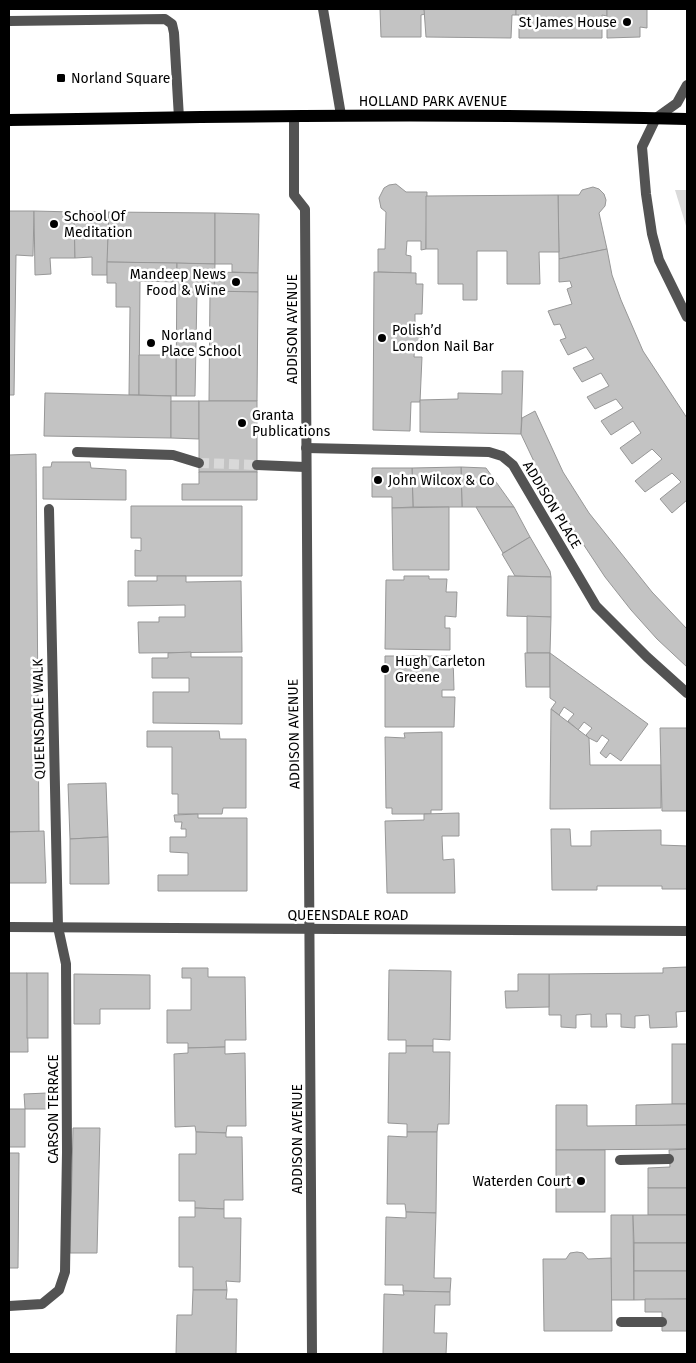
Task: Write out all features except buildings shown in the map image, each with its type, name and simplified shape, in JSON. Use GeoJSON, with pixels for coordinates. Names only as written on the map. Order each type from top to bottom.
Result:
{"type":"FeatureCollection","features":[{"type":"Feature","properties":{"kind":"main road","name":"HOLLAND PARK AVENUE"},"geometry":{"type":"LineString","coordinates":[[9,120],[341,115],[687,119]]}},
{"type":"Feature","properties":{"kind":"street"},"geometry":{"type":"LineString","coordinates":[[323,9],[341,115]]}},
{"type":"Feature","properties":{"kind":"street"},"geometry":{"type":"LineString","coordinates":[[9,21],[165,19],[172,24],[174,33],[179,118]]}},
{"type":"Feature","properties":{"kind":"street"},"geometry":{"type":"LineString","coordinates":[[687,85],[677,103],[656,118],[642,147],[652,234],[659,260],[687,316]]}},
{"type":"Feature","properties":{"kind":"street","name":"ADDISON AVENUE"},"geometry":{"type":"LineString","coordinates":[[294,117],[294,195],[305,209],[305,467],[312,1354]]}},
{"type":"Feature","properties":{"kind":"street","name":"ADDISON PLACE"},"geometry":{"type":"LineString","coordinates":[[306,448],[489,452],[502,456],[513,465],[596,606],[647,657],[687,693]]}},
{"type":"Feature","properties":{"kind":"street"},"geometry":{"type":"LineString","coordinates":[[77,452],[173,455],[199,464]]}},
{"type":"Feature","properties":{"kind":"street"},"geometry":{"type":"LineString","coordinates":[[257,465],[305,467]]}},
{"type":"Feature","properties":{"kind":"street","name":"QUEENSDALE WALK"},"geometry":{"type":"LineString","coordinates":[[49,509],[58,928]]}},
{"type":"Feature","properties":{"kind":"street","name":"QUEENSDALE ROAD"},"geometry":{"type":"LineString","coordinates":[[9,927],[687,931]]}},
{"type":"Feature","properties":{"kind":"street","name":"CARSON TERRACE"},"geometry":{"type":"LineString","coordinates":[[9,1306],[42,1304],[59,1290],[65,1272],[67,1152],[66,964],[58,928]]}},
{"type":"Feature","properties":{"kind":"street"},"geometry":{"type":"LineString","coordinates":[[620,1160],[669,1159]]}},
{"type":"Feature","properties":{"kind":"street"},"geometry":{"type":"LineString","coordinates":[[621,1322],[662,1322]]}},
{"type":"Feature","properties":{"kind":"shaded area"},"geometry":{"type":"Polygon","coordinates":[[[675,190],[687,190],[687,229],[675,190]]]}},
{"type":"Feature","properties":{"kind":"tunnel"},"geometry":{"type":"LineString","coordinates":[[199,463],[257,465]]}},
{"type":"Feature","properties":{"kind":"place","name":"St James House"},"geometry":{"type":"Point","coordinates":[627,22]}},
{"type":"Feature","properties":{"kind":"place","name":"Norland Square"},"geometry":{"type":"Point","coordinates":[61,78]}},
{"type":"Feature","properties":{"kind":"place","name":"School Of Meditation"},"geometry":{"type":"Point","coordinates":[54,224]}},
{"type":"Feature","properties":{"kind":"place","name":"Mandeep News Food & Wine"},"geometry":{"type":"Point","coordinates":[236,282]}},
{"type":"Feature","properties":{"kind":"place","name":"Polish’d London Nail Bar"},"geometry":{"type":"Point","coordinates":[382,338]}},
{"type":"Feature","properties":{"kind":"place","name":"Norland Place School"},"geometry":{"type":"Point","coordinates":[151,343]}},
{"type":"Feature","properties":{"kind":"place","name":"Granta Publications"},"geometry":{"type":"Point","coordinates":[242,423]}},
{"type":"Feature","properties":{"kind":"place","name":"John Wilcox & Co"},"geometry":{"type":"Point","coordinates":[378,480]}},
{"type":"Feature","properties":{"kind":"place","name":"Hugh Carleton Greene"},"geometry":{"type":"Point","coordinates":[385,669]}},
{"type":"Feature","properties":{"kind":"place","name":"Waterden Court"},"geometry":{"type":"Point","coordinates":[581,1181]}}]}
